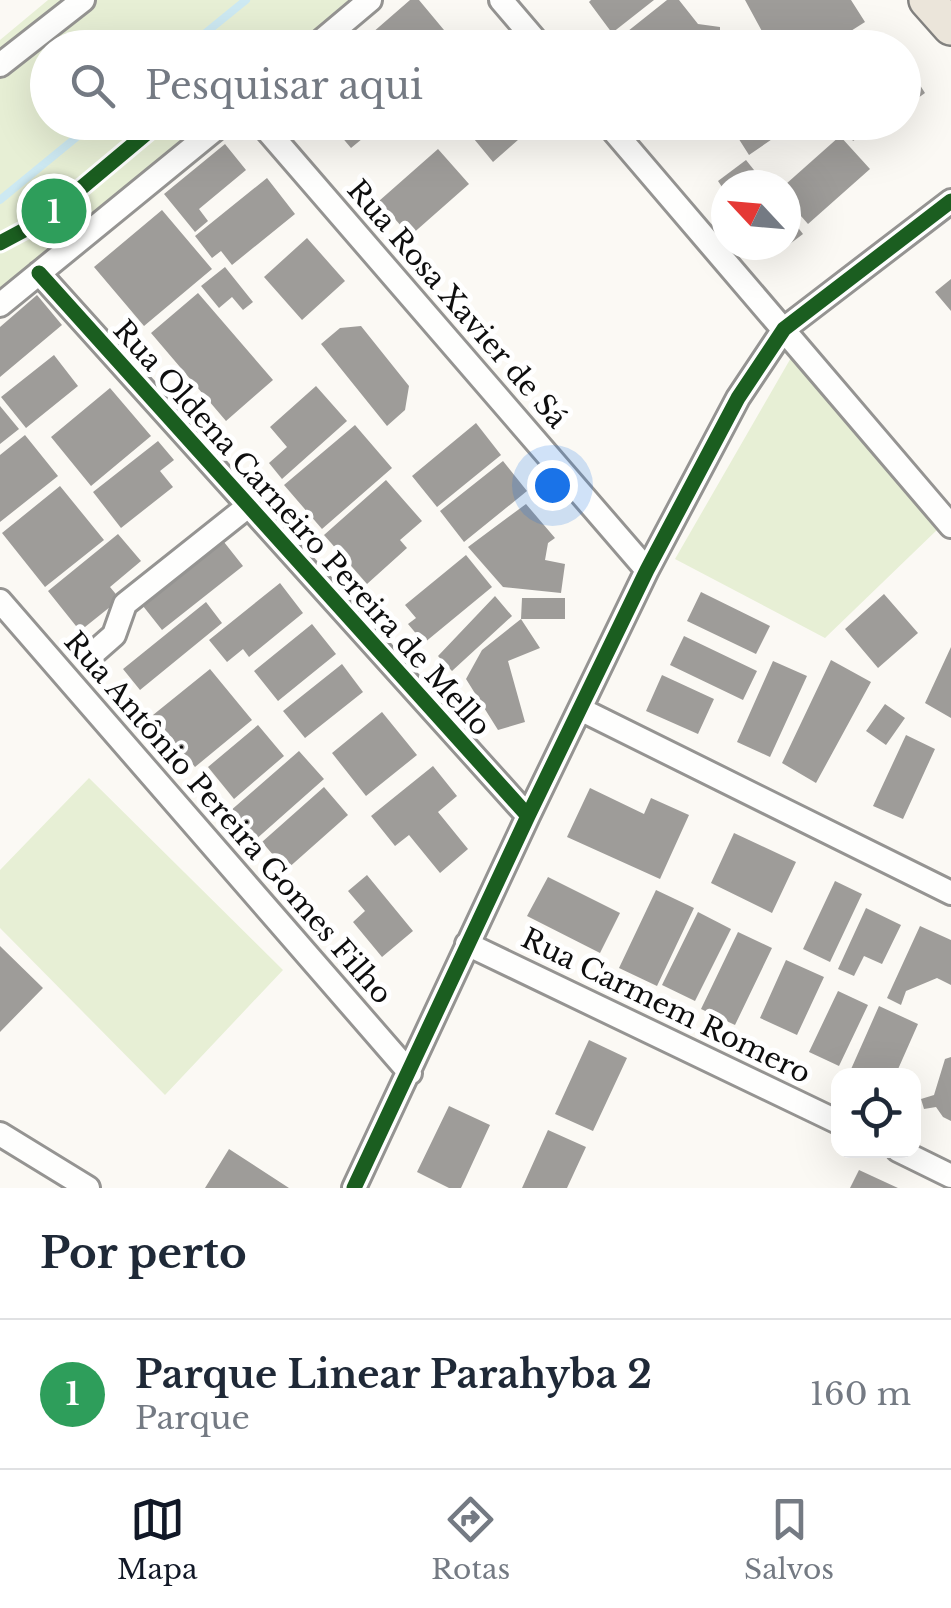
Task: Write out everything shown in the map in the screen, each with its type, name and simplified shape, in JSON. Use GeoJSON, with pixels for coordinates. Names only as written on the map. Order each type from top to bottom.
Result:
{"type":"FeatureCollection","features":[{"type":"Feature","properties":{"kind":"main road"},"geometry":{"type":"LineString","coordinates":[[927,0],[951,27]]}},
{"type":"Feature","properties":{"kind":"street"},"geometry":{"type":"LineString","coordinates":[[45,30],[83,0]]}},
{"type":"Feature","properties":{"kind":"street"},"geometry":{"type":"LineString","coordinates":[[335,30],[370,0]]}},
{"type":"Feature","properties":{"kind":"street"},"geometry":{"type":"LineString","coordinates":[[501,0],[527,30]]}},
{"type":"Feature","properties":{"kind":"street"},"geometry":{"type":"LineString","coordinates":[[0,65],[30,42]]}},
{"type":"Feature","properties":{"kind":"street"},"geometry":{"type":"LineString","coordinates":[[0,305],[202,140]]}},
{"type":"Feature","properties":{"kind":"street","name":"Rua Rosa Xavier de Sá"},"geometry":{"type":"LineString","coordinates":[[276,140],[647,570]]}},
{"type":"Feature","properties":{"kind":"street"},"geometry":{"type":"LineString","coordinates":[[621,140],[951,526]]}},
{"type":"Feature","properties":{"kind":"street"},"geometry":{"type":"LineString","coordinates":[[362,1185],[467,944],[528,816],[647,570],[738,398],[784,329],[951,201]]}},
{"type":"Feature","properties":{"kind":"street","name":"Rua Oldena Carneiro Pereira de Mello"},"geometry":{"type":"LineString","coordinates":[[39,273],[528,816]]}},
{"type":"Feature","properties":{"kind":"street"},"geometry":{"type":"LineString","coordinates":[[89,657],[114,636],[125,604],[247,507]]}},
{"type":"Feature","properties":{"kind":"street","name":"Rua Antônio Pereira Gomes Filho"},"geometry":{"type":"LineString","coordinates":[[0,602],[410,1073]]}},
{"type":"Feature","properties":{"kind":"street"},"geometry":{"type":"LineString","coordinates":[[580,709],[951,892]]}},
{"type":"Feature","properties":{"kind":"street","name":"Rua Carmem Romero"},"geometry":{"type":"LineString","coordinates":[[467,944],[831,1119]]}},
{"type":"Feature","properties":{"kind":"street"},"geometry":{"type":"LineString","coordinates":[[0,1134],[88,1188]]}},
{"type":"Feature","properties":{"kind":"street"},"geometry":{"type":"LineString","coordinates":[[914,1158],[951,1176]]}},
{"type":"Feature","properties":{"kind":"green space"},"geometry":{"type":"Polygon","coordinates":[[[48,0],[363,0],[326,30],[30,30],[30,140],[194,140],[0,300],[0,40],[48,0]]]}},
{"type":"Feature","properties":{"kind":"green space"},"geometry":{"type":"Polygon","coordinates":[[[792,356],[939,528],[825,638],[675,559],[792,356]]]}},
{"type":"Feature","properties":{"kind":"green space"},"geometry":{"type":"Polygon","coordinates":[[[89,778],[283,970],[165,1095],[0,928],[0,870],[89,778]]]}},
{"type":"Feature","properties":{"kind":"building"},"geometry":{"type":"Polygon","coordinates":[[[410,0],[419,0],[444,30],[376,30],[410,0]]]}},
{"type":"Feature","properties":{"kind":"building"},"geometry":{"type":"Polygon","coordinates":[[[654,0],[616,30],[610,30],[589,2],[654,0]]]}},
{"type":"Feature","properties":{"kind":"building"},"geometry":{"type":"Polygon","coordinates":[[[667,0],[679,0],[698,24],[720,27],[720,30],[629,30],[667,0]]]}},
{"type":"Feature","properties":{"kind":"building"},"geometry":{"type":"Polygon","coordinates":[[[745,0],[851,0],[865,22],[852,30],[761,30],[745,0]]]}},
{"type":"Feature","properties":{"kind":"building"},"geometry":{"type":"Polygon","coordinates":[[[344,140],[361,140],[351,148],[344,140]]]}},
{"type":"Feature","properties":{"kind":"building"},"geometry":{"type":"Polygon","coordinates":[[[475,140],[518,140],[493,162],[475,140]]]}},
{"type":"Feature","properties":{"kind":"building"},"geometry":{"type":"Polygon","coordinates":[[[739,140],[771,140],[749,155],[739,140]]]}},
{"type":"Feature","properties":{"kind":"building"},"geometry":{"type":"Polygon","coordinates":[[[836,140],[844,140],[870,169],[808,224],[801,216],[801,171],[836,140]]]}},
{"type":"Feature","properties":{"kind":"building"},"geometry":{"type":"Polygon","coordinates":[[[225,144],[246,170],[199,209],[208,221],[195,232],[164,194],[225,144]]]}},
{"type":"Feature","properties":{"kind":"building"},"geometry":{"type":"Polygon","coordinates":[[[438,149],[469,184],[410,236],[379,201],[438,149]]]}},
{"type":"Feature","properties":{"kind":"building"},"geometry":{"type":"Polygon","coordinates":[[[746,160],[754,170],[733,170],[746,160]]]}},
{"type":"Feature","properties":{"kind":"building"},"geometry":{"type":"Polygon","coordinates":[[[267,178],[295,214],[232,265],[221,251],[212,258],[195,236],[267,178]]]}},
{"type":"Feature","properties":{"kind":"building"},"geometry":{"type":"Polygon","coordinates":[[[162,210],[212,269],[144,326],[94,267],[162,210]]]}},
{"type":"Feature","properties":{"kind":"building"},"geometry":{"type":"Polygon","coordinates":[[[307,238],[345,281],[302,320],[264,277],[307,238]]]}},
{"type":"Feature","properties":{"kind":"building"},"geometry":{"type":"Polygon","coordinates":[[[225,267],[253,302],[243,310],[232,297],[219,308],[201,286],[225,267]]]}},
{"type":"Feature","properties":{"kind":"building"},"geometry":{"type":"Polygon","coordinates":[[[951,279],[951,311],[935,292],[951,279]]]}},
{"type":"Feature","properties":{"kind":"building"},"geometry":{"type":"Polygon","coordinates":[[[198,293],[273,380],[226,421],[151,333],[198,293]]]}},
{"type":"Feature","properties":{"kind":"building"},"geometry":{"type":"Polygon","coordinates":[[[37,295],[62,325],[0,377],[0,327],[37,295]]]}},
{"type":"Feature","properties":{"kind":"building"},"geometry":{"type":"Polygon","coordinates":[[[361,326],[409,386],[405,410],[387,426],[321,344],[340,328],[361,326]]]}},
{"type":"Feature","properties":{"kind":"building"},"geometry":{"type":"Polygon","coordinates":[[[54,355],[78,386],[26,428],[1,397],[54,355]]]}},
{"type":"Feature","properties":{"kind":"building"},"geometry":{"type":"Polygon","coordinates":[[[316,386],[347,421],[282,479],[269,463],[287,447],[270,427],[316,386]]]}},
{"type":"Feature","properties":{"kind":"building"},"geometry":{"type":"Polygon","coordinates":[[[110,388],[151,436],[91,486],[51,437],[110,388]]]}},
{"type":"Feature","properties":{"kind":"building"},"geometry":{"type":"Polygon","coordinates":[[[0,406],[19,429],[0,444],[0,406]]]}},
{"type":"Feature","properties":{"kind":"building"},"geometry":{"type":"Polygon","coordinates":[[[476,423],[501,455],[437,507],[412,476],[476,423]]]}},
{"type":"Feature","properties":{"kind":"building"},"geometry":{"type":"Polygon","coordinates":[[[355,425],[392,468],[322,529],[284,485],[355,425]]]}},
{"type":"Feature","properties":{"kind":"building"},"geometry":{"type":"Polygon","coordinates":[[[25,435],[58,476],[0,522],[0,455],[25,435]]]}},
{"type":"Feature","properties":{"kind":"building"},"geometry":{"type":"Polygon","coordinates":[[[158,441],[174,460],[160,471],[173,487],[121,528],[93,492],[158,441]]]}},
{"type":"Feature","properties":{"kind":"building"},"geometry":{"type":"Polygon","coordinates":[[[503,461],[527,491],[464,542],[440,511],[503,461]]]}},
{"type":"Feature","properties":{"kind":"building"},"geometry":{"type":"Polygon","coordinates":[[[386,480],[422,521],[400,540],[407,548],[367,584],[324,535],[386,480]]]}},
{"type":"Feature","properties":{"kind":"building"},"geometry":{"type":"Polygon","coordinates":[[[60,486],[104,540],[45,587],[2,533],[60,486]]]}},
{"type":"Feature","properties":{"kind":"building"},"geometry":{"type":"Polygon","coordinates":[[[526,504],[555,538],[548,543],[545,560],[565,564],[561,593],[503,587],[468,547],[526,504]]]}},
{"type":"Feature","properties":{"kind":"building"},"geometry":{"type":"Polygon","coordinates":[[[118,534],[141,561],[110,587],[120,599],[80,631],[48,591],[118,534]]]}},
{"type":"Feature","properties":{"kind":"building"},"geometry":{"type":"Polygon","coordinates":[[[224,542],[243,566],[162,630],[143,606],[224,542]]]}},
{"type":"Feature","properties":{"kind":"building"},"geometry":{"type":"Polygon","coordinates":[[[466,555],[492,587],[424,643],[408,624],[416,618],[405,605],[466,555]]]}},
{"type":"Feature","properties":{"kind":"building"},"geometry":{"type":"Polygon","coordinates":[[[280,583],[303,613],[249,657],[243,649],[227,662],[209,640],[280,583]]]}},
{"type":"Feature","properties":{"kind":"building"},"geometry":{"type":"Polygon","coordinates":[[[701,592],[770,626],[756,654],[687,621],[701,592]]]}},
{"type":"Feature","properties":{"kind":"building"},"geometry":{"type":"Polygon","coordinates":[[[884,594],[918,633],[878,668],[845,629],[884,594]]]}},
{"type":"Feature","properties":{"kind":"building"},"geometry":{"type":"Polygon","coordinates":[[[495,596],[512,616],[452,671],[438,656],[495,596]]]}},
{"type":"Feature","properties":{"kind":"building"},"geometry":{"type":"Polygon","coordinates":[[[522,598],[565,598],[565,619],[521,619],[522,598]]]}},
{"type":"Feature","properties":{"kind":"building"},"geometry":{"type":"Polygon","coordinates":[[[206,602],[222,623],[140,690],[123,669],[206,602]]]}},
{"type":"Feature","properties":{"kind":"building"},"geometry":{"type":"Polygon","coordinates":[[[521,619],[540,648],[508,661],[525,722],[498,730],[466,679],[482,650],[521,619]]]}},
{"type":"Feature","properties":{"kind":"building"},"geometry":{"type":"Polygon","coordinates":[[[312,624],[336,654],[278,701],[254,671],[312,624]]]}},
{"type":"Feature","properties":{"kind":"building"},"geometry":{"type":"Polygon","coordinates":[[[684,636],[757,671],[743,700],[670,665],[684,636]]]}},
{"type":"Feature","properties":{"kind":"building"},"geometry":{"type":"Polygon","coordinates":[[[951,647],[951,718],[925,703],[951,647]]]}},
{"type":"Feature","properties":{"kind":"building"},"geometry":{"type":"Polygon","coordinates":[[[831,660],[871,682],[816,783],[782,763],[831,660]]]}},
{"type":"Feature","properties":{"kind":"building"},"geometry":{"type":"Polygon","coordinates":[[[773,661],[807,676],[770,757],[737,742],[773,661]]]}},
{"type":"Feature","properties":{"kind":"building"},"geometry":{"type":"Polygon","coordinates":[[[342,664],[363,692],[305,738],[283,711],[342,664]]]}},
{"type":"Feature","properties":{"kind":"building"},"geometry":{"type":"Polygon","coordinates":[[[210,669],[252,720],[195,767],[153,715],[210,669]]]}},
{"type":"Feature","properties":{"kind":"building"},"geometry":{"type":"Polygon","coordinates":[[[662,675],[714,699],[698,734],[646,711],[662,675]]]}},
{"type":"Feature","properties":{"kind":"building"},"geometry":{"type":"Polygon","coordinates":[[[885,704],[905,718],[886,745],[866,731],[885,704]]]}},
{"type":"Feature","properties":{"kind":"building"},"geometry":{"type":"Polygon","coordinates":[[[382,712],[417,755],[366,796],[332,753],[382,712]]]}},
{"type":"Feature","properties":{"kind":"building"},"geometry":{"type":"Polygon","coordinates":[[[258,725],[284,756],[234,799],[208,767],[258,725]]]}},
{"type":"Feature","properties":{"kind":"building"},"geometry":{"type":"Polygon","coordinates":[[[906,735],[935,749],[903,819],[873,806],[906,735]]]}},
{"type":"Feature","properties":{"kind":"building"},"geometry":{"type":"Polygon","coordinates":[[[299,751],[324,779],[254,841],[229,812],[299,751]]]}},
{"type":"Feature","properties":{"kind":"building"},"geometry":{"type":"Polygon","coordinates":[[[433,766],[457,796],[438,812],[468,849],[440,873],[409,835],[395,846],[371,816],[433,766]]]}},
{"type":"Feature","properties":{"kind":"building"},"geometry":{"type":"Polygon","coordinates":[[[324,787],[348,815],[286,870],[262,842],[324,787]]]}},
{"type":"Feature","properties":{"kind":"building"},"geometry":{"type":"Polygon","coordinates":[[[590,788],[644,814],[651,798],[689,815],[660,879],[567,837],[590,788]]]}},
{"type":"Feature","properties":{"kind":"building"},"geometry":{"type":"Polygon","coordinates":[[[734,833],[796,862],[772,913],[711,883],[734,833]]]}},
{"type":"Feature","properties":{"kind":"building"},"geometry":{"type":"Polygon","coordinates":[[[367,875],[413,931],[382,957],[353,922],[365,911],[348,891],[367,875]]]}},
{"type":"Feature","properties":{"kind":"building"},"geometry":{"type":"Polygon","coordinates":[[[548,877],[620,913],[600,953],[527,916],[548,877]]]}},
{"type":"Feature","properties":{"kind":"building"},"geometry":{"type":"Polygon","coordinates":[[[835,881],[862,894],[830,962],[803,949],[835,881]]]}},
{"type":"Feature","properties":{"kind":"building"},"geometry":{"type":"Polygon","coordinates":[[[656,890],[694,908],[657,986],[619,968],[656,890]]]}},
{"type":"Feature","properties":{"kind":"building"},"geometry":{"type":"Polygon","coordinates":[[[866,908],[901,925],[882,964],[864,956],[854,976],[838,969],[866,908]]]}},
{"type":"Feature","properties":{"kind":"building"},"geometry":{"type":"Polygon","coordinates":[[[698,912],[731,929],[695,1001],[662,985],[698,912]]]}},
{"type":"Feature","properties":{"kind":"building"},"geometry":{"type":"Polygon","coordinates":[[[920,926],[951,940],[951,985],[937,978],[906,991],[901,1005],[887,998],[920,926]]]}},
{"type":"Feature","properties":{"kind":"building"},"geometry":{"type":"Polygon","coordinates":[[[738,932],[772,948],[735,1025],[701,1009],[738,932]]]}},
{"type":"Feature","properties":{"kind":"building"},"geometry":{"type":"Polygon","coordinates":[[[0,946],[43,988],[0,1032],[0,946]]]}},
{"type":"Feature","properties":{"kind":"building"},"geometry":{"type":"Polygon","coordinates":[[[786,960],[824,977],[797,1035],[760,1018],[786,960]]]}},
{"type":"Feature","properties":{"kind":"building"},"geometry":{"type":"Polygon","coordinates":[[[838,991],[868,1005],[839,1066],[809,1052],[838,991]]]}},
{"type":"Feature","properties":{"kind":"building"},"geometry":{"type":"Polygon","coordinates":[[[879,1006],[918,1024],[899,1068],[852,1068],[879,1006]]]}},
{"type":"Feature","properties":{"kind":"building"},"geometry":{"type":"Polygon","coordinates":[[[589,1040],[627,1058],[593,1131],[555,1114],[589,1040]]]}},
{"type":"Feature","properties":{"kind":"building"},"geometry":{"type":"Polygon","coordinates":[[[951,1057],[951,1121],[936,1107],[924,1109],[921,1099],[934,1095],[945,1059],[951,1057]]]}},
{"type":"Feature","properties":{"kind":"building"},"geometry":{"type":"Polygon","coordinates":[[[449,1106],[490,1125],[461,1188],[449,1188],[417,1172],[449,1106]]]}},
{"type":"Feature","properties":{"kind":"building"},"geometry":{"type":"Polygon","coordinates":[[[548,1130],[586,1147],[567,1188],[522,1188],[548,1130]]]}},
{"type":"Feature","properties":{"kind":"building"},"geometry":{"type":"Polygon","coordinates":[[[229,1149],[289,1188],[205,1188],[229,1149]]]}},
{"type":"Feature","properties":{"kind":"building"},"geometry":{"type":"Polygon","coordinates":[[[859,1170],[898,1188],[850,1188],[859,1170]]]}},
{"type":"Feature","properties":{"kind":"waterway"},"geometry":{"type":"LineString","coordinates":[[209,30],[246,0]]}},
{"type":"Feature","properties":{"kind":"waterway"},"geometry":{"type":"LineString","coordinates":[[0,200],[73,140]]}},
{"type":"Feature","properties":{"kind":"cycle path"},"geometry":{"type":"LineString","coordinates":[[0,243],[43,220],[139,140]]}},
{"type":"Feature","properties":{"kind":"cycle path"},"geometry":{"type":"LineString","coordinates":[[354,1188],[647,570],[738,398],[784,329],[951,201]]}},
{"type":"Feature","properties":{"kind":"cycle path"},"geometry":{"type":"LineString","coordinates":[[39,273],[528,816]]}},
{"type":"Feature","properties":{"kind":"place","name":"Parque Linear Parahyba 2"},"geometry":{"type":"Point","coordinates":[54,211]}}]}
